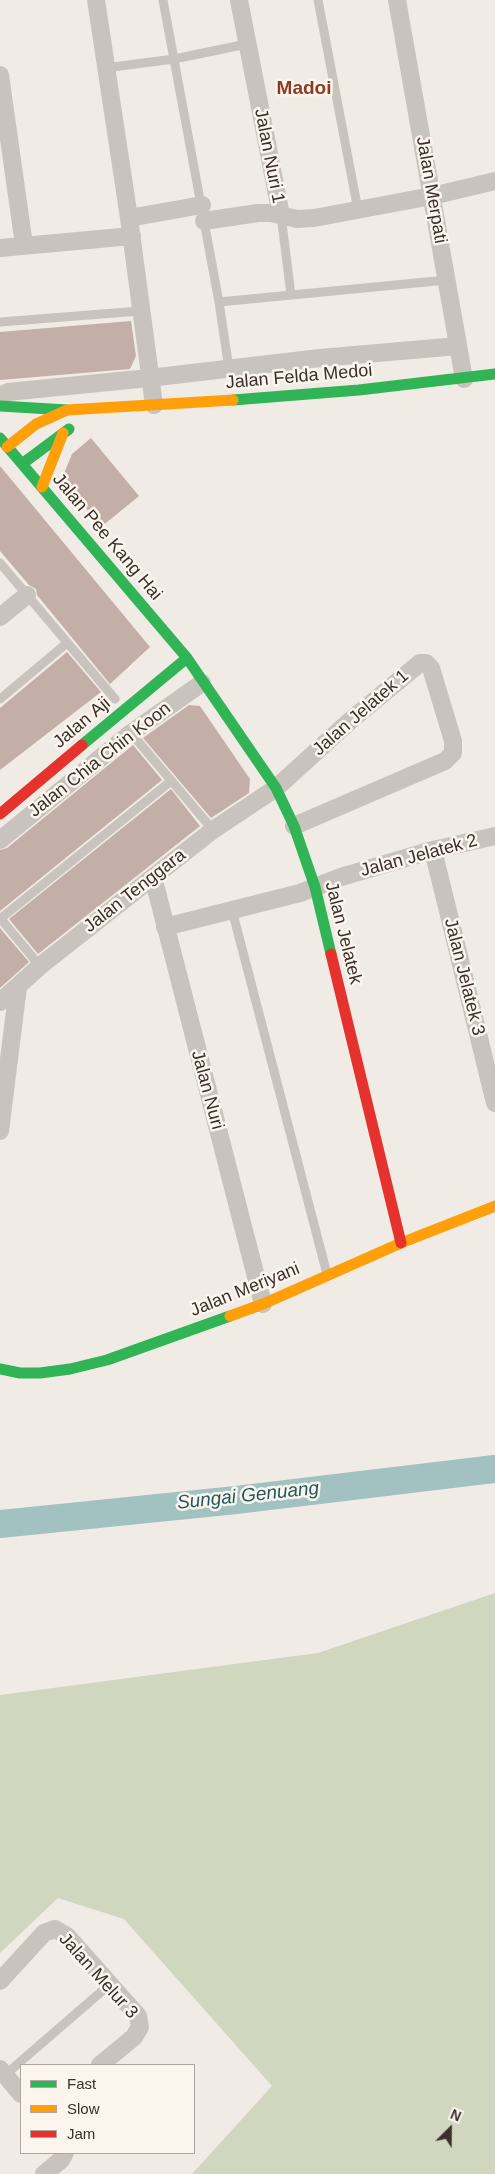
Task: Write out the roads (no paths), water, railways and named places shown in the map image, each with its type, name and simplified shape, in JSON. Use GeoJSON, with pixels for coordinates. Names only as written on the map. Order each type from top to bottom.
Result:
{"type":"FeatureCollection","features":[{"type":"Feature","properties":{"kind":"main road","name":"Jalan Felda Medoi"},"geometry":{"type":"LineString","coordinates":[[0,406],[66,410],[256,399],[464,379],[495,374]]}},
{"type":"Feature","properties":{"kind":"main road"},"geometry":{"type":"LineString","coordinates":[[22,464],[63,433],[106,408]]}},
{"type":"Feature","properties":{"kind":"main road"},"geometry":{"type":"LineString","coordinates":[[4,442],[66,410]]}},
{"type":"Feature","properties":{"kind":"main road"},"geometry":{"type":"LineString","coordinates":[[42,487],[63,433]]}},
{"type":"Feature","properties":{"kind":"main road","name":"Jalan Pee Kang Hai"},"geometry":{"type":"LineString","coordinates":[[4,442],[174,649],[186,658]]}},
{"type":"Feature","properties":{"kind":"main road","name":"Jalan Aji"},"geometry":{"type":"LineString","coordinates":[[0,814],[116,704],[186,658]]}},
{"type":"Feature","properties":{"kind":"main road","name":"Jalan Jelatek"},"geometry":{"type":"LineString","coordinates":[[186,658],[276,788],[294,826],[314,887],[401,1243]]}},
{"type":"Feature","properties":{"kind":"main road","name":"Jalan Meriyani"},"geometry":{"type":"LineString","coordinates":[[0,1369],[40,1373],[70,1369],[106,1360],[263,1304],[327,1274],[495,1206]]}},
{"type":"Feature","properties":{"kind":"street"},"geometry":{"type":"LineString","coordinates":[[96,0],[132,236],[140,311],[154,405]]}},
{"type":"Feature","properties":{"kind":"street","name":"Jalan Nuri 1"},"geometry":{"type":"LineString","coordinates":[[239,0],[281,216],[298,219],[314,218],[432,196],[495,181]]}},
{"type":"Feature","properties":{"kind":"street","name":"Jalan Merpati"},"geometry":{"type":"LineString","coordinates":[[397,0],[464,379]]}},
{"type":"Feature","properties":{"kind":"street"},"geometry":{"type":"LineString","coordinates":[[0,75],[24,245]]}},
{"type":"Feature","properties":{"kind":"street"},"geometry":{"type":"LineString","coordinates":[[129,218],[203,213],[258,213],[281,216]]}},
{"type":"Feature","properties":{"kind":"street"},"geometry":{"type":"LineString","coordinates":[[0,248],[132,236]]}},
{"type":"Feature","properties":{"kind":"street"},"geometry":{"type":"LineString","coordinates":[[0,396],[8,392],[329,357],[458,346]]}},
{"type":"Feature","properties":{"kind":"street"},"geometry":{"type":"LineString","coordinates":[[0,617],[27,595]]}},
{"type":"Feature","properties":{"kind":"street","name":"Jalan Jelatek 1"},"geometry":{"type":"LineString","coordinates":[[276,788],[351,720],[420,663],[426,663],[431,668],[453,741],[453,754],[445,761],[294,826]]}},
{"type":"Feature","properties":{"kind":"street","name":"Jalan Chia Chin Koon"},"geometry":{"type":"LineString","coordinates":[[0,840],[131,733],[202,682]]}},
{"type":"Feature","properties":{"kind":"street"},"geometry":{"type":"LineString","coordinates":[[116,704],[131,733]]}},
{"type":"Feature","properties":{"kind":"street","name":"Jalan Tenggara"},"geometry":{"type":"LineString","coordinates":[[0,1002],[40,966],[212,830],[276,788]]}},
{"type":"Feature","properties":{"kind":"street","name":"Jalan Jelatek 2"},"geometry":{"type":"LineString","coordinates":[[165,927],[300,893],[433,850],[495,836]]}},
{"type":"Feature","properties":{"kind":"street","name":"Jalan Jelatek 3"},"geometry":{"type":"LineString","coordinates":[[433,850],[495,1104]]}},
{"type":"Feature","properties":{"kind":"street","name":"Jalan Nuri"},"geometry":{"type":"LineString","coordinates":[[153,877],[263,1304]]}},
{"type":"Feature","properties":{"kind":"street"},"geometry":{"type":"LineString","coordinates":[[0,1131],[18,987]]}},
{"type":"Feature","properties":{"kind":"street","name":"Jalan Melur 3"},"geometry":{"type":"LineString","coordinates":[[0,1981],[44,1933],[55,1929],[67,1936],[138,2016],[140,2027],[134,2037],[101,2064]]}},
{"type":"Feature","properties":{"kind":"street"},"geometry":{"type":"LineString","coordinates":[[2,2072],[20,2093]]}},
{"type":"Feature","properties":{"kind":"street"},"geometry":{"type":"LineString","coordinates":[[44,2174],[63,2156]]}},
{"type":"Feature","properties":{"kind":"lane"},"geometry":{"type":"LineString","coordinates":[[163,0],[219,302],[229,369]]}},
{"type":"Feature","properties":{"kind":"lane"},"geometry":{"type":"LineString","coordinates":[[318,0],[358,210]]}},
{"type":"Feature","properties":{"kind":"lane"},"geometry":{"type":"LineString","coordinates":[[105,68],[174,59],[247,44]]}},
{"type":"Feature","properties":{"kind":"lane"},"geometry":{"type":"LineString","coordinates":[[281,216],[291,295]]}},
{"type":"Feature","properties":{"kind":"lane"},"geometry":{"type":"LineString","coordinates":[[219,302],[447,280]]}},
{"type":"Feature","properties":{"kind":"lane"},"geometry":{"type":"LineString","coordinates":[[0,322],[140,311]]}},
{"type":"Feature","properties":{"kind":"lane"},"geometry":{"type":"LineString","coordinates":[[0,563],[116,704]]}},
{"type":"Feature","properties":{"kind":"lane"},"geometry":{"type":"LineString","coordinates":[[0,699],[67,643]]}},
{"type":"Feature","properties":{"kind":"lane"},"geometry":{"type":"LineString","coordinates":[[131,733],[212,830]]}},
{"type":"Feature","properties":{"kind":"lane"},"geometry":{"type":"LineString","coordinates":[[40,966],[0,919],[171,781]]}},
{"type":"Feature","properties":{"kind":"lane"},"geometry":{"type":"LineString","coordinates":[[232,910],[327,1274]]}},
{"type":"Feature","properties":{"kind":"lane"},"geometry":{"type":"LineString","coordinates":[[2,2072],[109,1984]]}},
{"type":"Feature","properties":{"kind":"waterway","name":"Sungai Genuang"},"geometry":{"type":"LineString","coordinates":[[0,1524],[236,1500],[495,1469]]}},
{"type":"Feature","properties":{"kind":"district","name":"Madoi"},"geometry":{"type":"Point","coordinates":[304,89]}}]}
